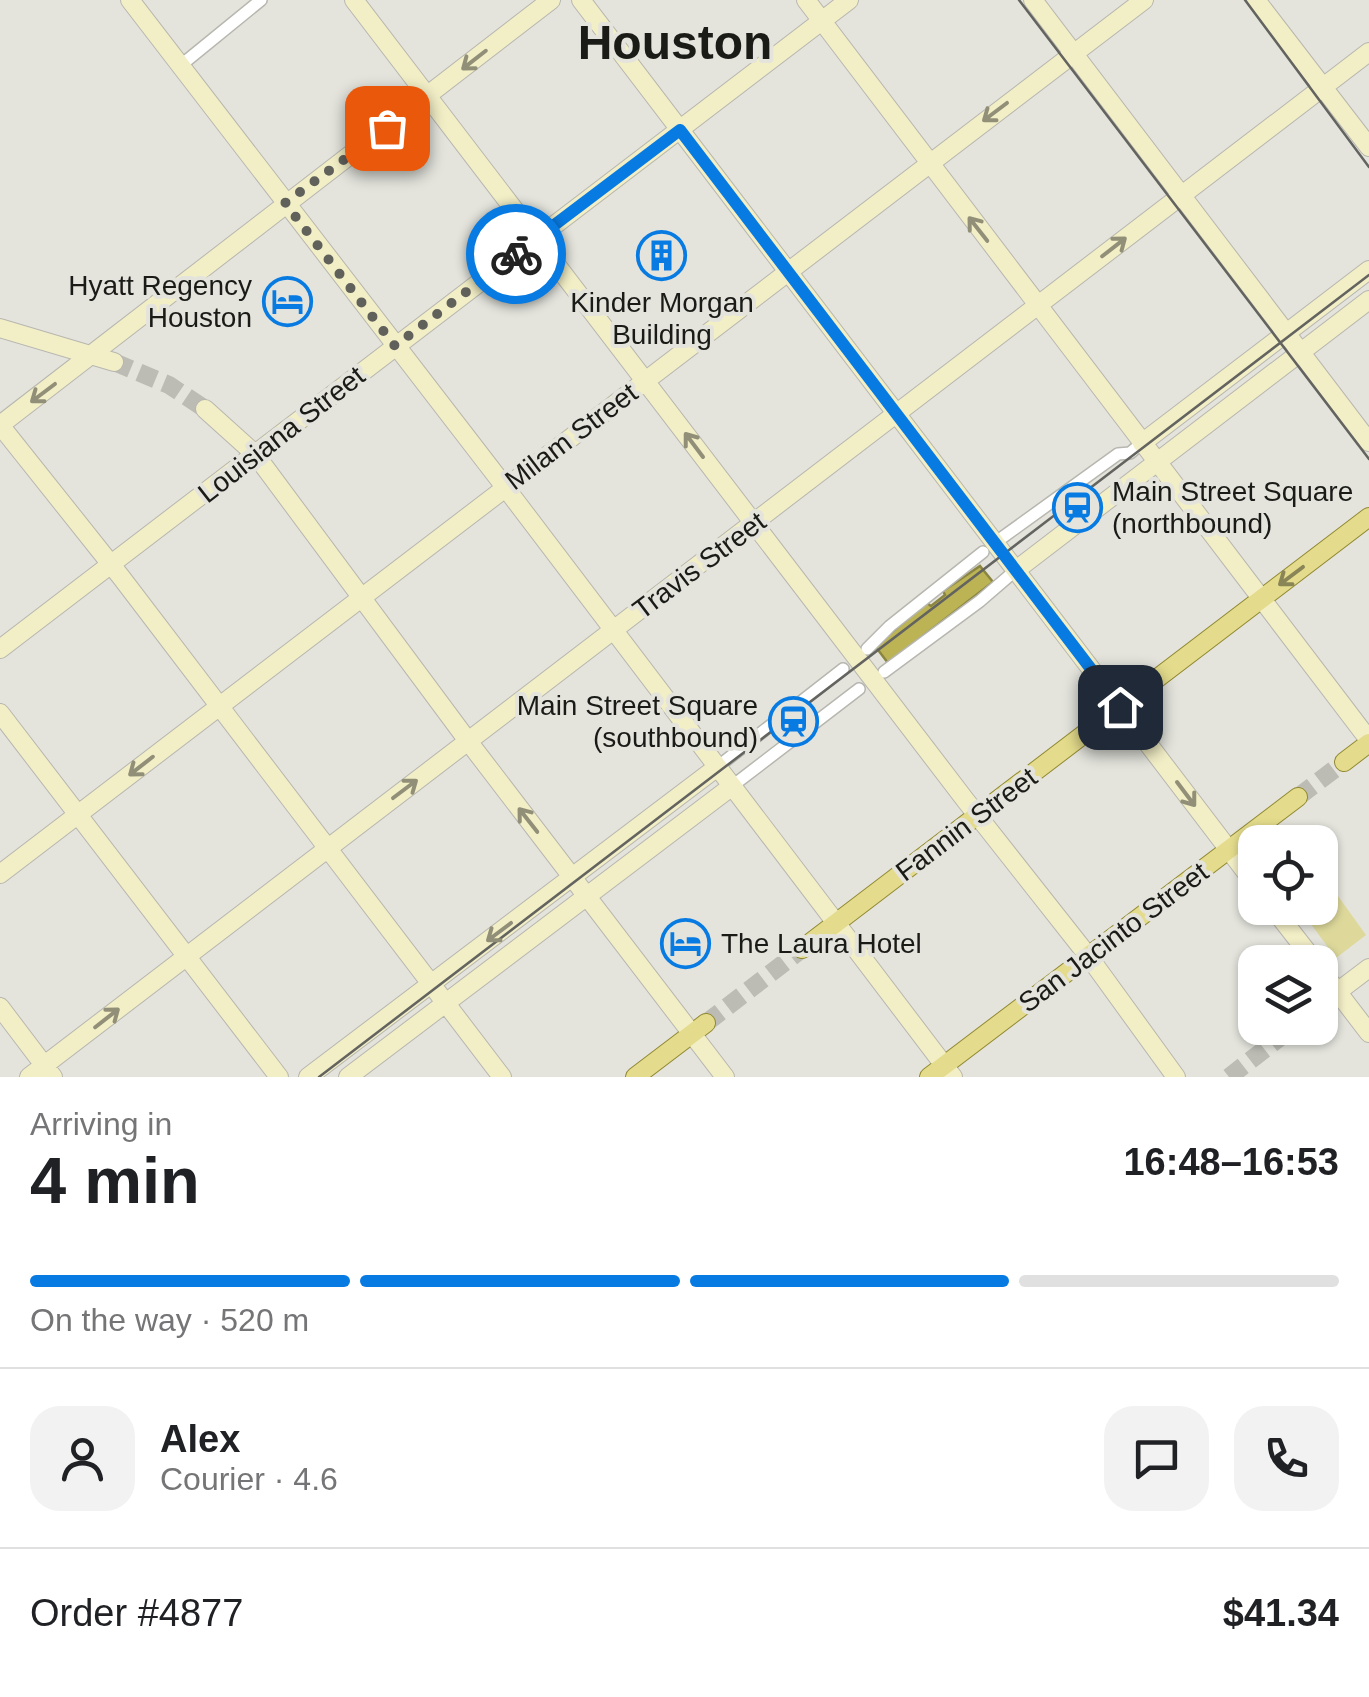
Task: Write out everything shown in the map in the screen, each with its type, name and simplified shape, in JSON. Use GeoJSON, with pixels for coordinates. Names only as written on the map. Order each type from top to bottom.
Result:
{"type":"FeatureCollection","features":[{"type":"Feature","properties":{"kind":"main road"},"geometry":{"type":"LineString","coordinates":[[130,0],[505,487],[835,924],[942,1073]]}},
{"type":"Feature","properties":{"kind":"main road"},"geometry":{"type":"LineString","coordinates":[[354,0],[1176,1077]]}},
{"type":"Feature","properties":{"kind":"main road"},"geometry":{"type":"LineString","coordinates":[[502,1077],[111,564],[0,425],[551,0]]}},
{"type":"Feature","properties":{"kind":"main road"},"geometry":{"type":"LineString","coordinates":[[581,0],[1238,862]]}},
{"type":"Feature","properties":{"kind":"main road"},"geometry":{"type":"LineString","coordinates":[[806,0],[1369,742],[1344,762]]}},
{"type":"Feature","properties":{"kind":"main road","name":"Louisiana Street"},"geometry":{"type":"LineString","coordinates":[[0,649],[849,0]]}},
{"type":"Feature","properties":{"kind":"main road"},"geometry":{"type":"LineString","coordinates":[[1033,0],[1369,442]]}},
{"type":"Feature","properties":{"kind":"main road","name":"Milam Street"},"geometry":{"type":"LineString","coordinates":[[0,874],[1144,0]]}},
{"type":"Feature","properties":{"kind":"main road"},"geometry":{"type":"LineString","coordinates":[[1256,0],[1369,147]]}},
{"type":"Feature","properties":{"kind":"main road","name":"Travis Street"},"geometry":{"type":"LineString","coordinates":[[42,1073],[186,957],[1369,52]]}},
{"type":"Feature","properties":{"kind":"main road"},"geometry":{"type":"LineString","coordinates":[[1142,443],[1369,270]]}},
{"type":"Feature","properties":{"kind":"main road"},"geometry":{"type":"LineString","coordinates":[[1016,570],[1369,300]]}},
{"type":"Feature","properties":{"kind":"main road"},"geometry":{"type":"LineString","coordinates":[[0,328],[114,362]]}},
{"type":"Feature","properties":{"kind":"main road"},"geometry":{"type":"LineString","coordinates":[[205,409],[255,454],[587,898],[699,1028],[724,1077]]}},
{"type":"Feature","properties":{"kind":"main road","name":"Fannin Street"},"geometry":{"type":"LineString","coordinates":[[802,949],[1369,517]]}},
{"type":"Feature","properties":{"kind":"main road"},"geometry":{"type":"LineString","coordinates":[[0,712],[278,1077]]}},
{"type":"Feature","properties":{"kind":"main road"},"geometry":{"type":"LineString","coordinates":[[308,1077],[716,768]]}},
{"type":"Feature","properties":{"kind":"main road"},"geometry":{"type":"LineString","coordinates":[[348,1077],[731,787]]}},
{"type":"Feature","properties":{"kind":"main road","name":"San Jacinto Street"},"geometry":{"type":"LineString","coordinates":[[942,1073],[1298,797]]}},
{"type":"Feature","properties":{"kind":"main road"},"geometry":{"type":"LineString","coordinates":[[1286,925],[1302,945]]}},
{"type":"Feature","properties":{"kind":"main road"},"geometry":{"type":"LineString","coordinates":[[1338,991],[1369,968]]}},
{"type":"Feature","properties":{"kind":"main road"},"geometry":{"type":"LineString","coordinates":[[1338,993],[1369,1034]]}},
{"type":"Feature","properties":{"kind":"main road"},"geometry":{"type":"LineString","coordinates":[[0,1007],[42,1073]]}},
{"type":"Feature","properties":{"kind":"main road"},"geometry":{"type":"LineString","coordinates":[[636,1077],[699,1028]]}},
{"type":"Feature","properties":{"kind":"street"},"geometry":{"type":"LineString","coordinates":[[180,66],[260,0]]}},
{"type":"Feature","properties":{"kind":"street"},"geometry":{"type":"LineString","coordinates":[[1003,537],[1118,454],[1130,453],[1142,443]]}},
{"type":"Feature","properties":{"kind":"street"},"geometry":{"type":"LineString","coordinates":[[867,649],[983,552]]}},
{"type":"Feature","properties":{"kind":"street"},"geometry":{"type":"LineString","coordinates":[[884,672],[1016,570]]}},
{"type":"Feature","properties":{"kind":"street"},"geometry":{"type":"LineString","coordinates":[[716,768],[844,669]]}},
{"type":"Feature","properties":{"kind":"street"},"geometry":{"type":"LineString","coordinates":[[731,787],[859,690]]}},
{"type":"Feature","properties":{"kind":"shaded area"},"geometry":{"type":"Polygon","coordinates":[[[980,566],[993,582],[888,663],[875,646],[980,566]]]}},
{"type":"Feature","properties":{"kind":"shaded area"},"geometry":{"type":"Polygon","coordinates":[[[1338,896],[1366,935],[1338,956],[1338,945],[1326,945],[1312,925],[1338,925],[1338,896]]]}},
{"type":"Feature","properties":{"kind":"tunnel"},"geometry":{"type":"LineString","coordinates":[[114,362],[169,385],[205,409]]}},
{"type":"Feature","properties":{"kind":"tunnel"},"geometry":{"type":"LineString","coordinates":[[1298,797],[1344,762]]}},
{"type":"Feature","properties":{"kind":"tunnel"},"geometry":{"type":"LineString","coordinates":[[706,1023],[802,949]]}},
{"type":"Feature","properties":{"kind":"tunnel"},"geometry":{"type":"LineString","coordinates":[[1229,1077],[1270,1045]]}},
{"type":"Feature","properties":{"kind":"tram line"},"geometry":{"type":"LineString","coordinates":[[1019,0],[1369,459]]}},
{"type":"Feature","properties":{"kind":"tram line"},"geometry":{"type":"LineString","coordinates":[[1245,0],[1369,167]]}},
{"type":"Feature","properties":{"kind":"tram line"},"geometry":{"type":"LineString","coordinates":[[319,1077],[1369,275]]}},
{"type":"Feature","properties":{"kind":"way so far"},"geometry":{"type":"LineString","coordinates":[[387,128],[285,203],[395,346],[516,254]]}},
{"type":"Feature","properties":{"kind":"place","name":"Kinder Morgan Building"},"geometry":{"type":"Point","coordinates":[662,255]}},
{"type":"Feature","properties":{"kind":"place","name":"Hyatt Regency Houston"},"geometry":{"type":"Point","coordinates":[287,301]}},
{"type":"Feature","properties":{"kind":"place","name":"Main Street Square (northbound)"},"geometry":{"type":"Point","coordinates":[1077,507]}},
{"type":"Feature","properties":{"kind":"place","name":"Main Street Square (southbound)"},"geometry":{"type":"Point","coordinates":[793,721]}},
{"type":"Feature","properties":{"kind":"place","name":"The Laura Hotel"},"geometry":{"type":"Point","coordinates":[686,943]}},
{"type":"Feature","properties":{"kind":"district","name":"Houston"},"geometry":{"type":"Point","coordinates":[675,42]}},
{"type":"Feature","properties":{"kind":"route"},"geometry":{"type":"LineString","coordinates":[[516,254],[680,130],[1120,707]]}}]}
